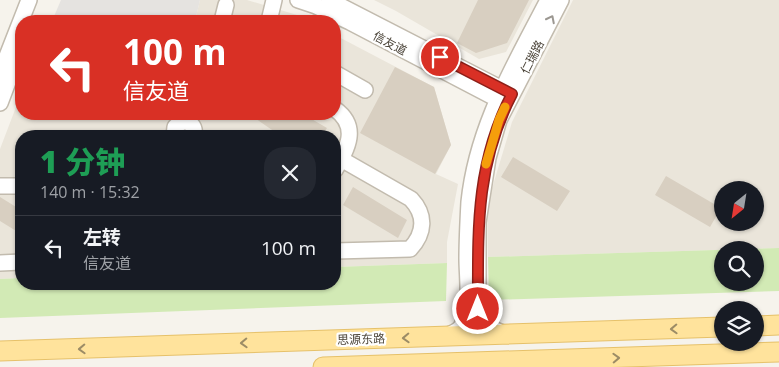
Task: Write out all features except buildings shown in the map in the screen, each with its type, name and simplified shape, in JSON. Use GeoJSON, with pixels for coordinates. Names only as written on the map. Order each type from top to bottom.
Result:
{"type":"FeatureCollection","features":[{"type":"Feature","properties":{"kind":"main road"},"geometry":{"type":"LineString","coordinates":[[764,326],[779,325]]}},
{"type":"Feature","properties":{"kind":"main road","name":"思源东路"},"geometry":{"type":"LineString","coordinates":[[0,351],[714,327]]}},
{"type":"Feature","properties":{"kind":"main road"},"geometry":{"type":"LineString","coordinates":[[323,367],[779,352]]}},
{"type":"Feature","properties":{"kind":"street"},"geometry":{"type":"LineString","coordinates":[[23,15],[29,0]]}},
{"type":"Feature","properties":{"kind":"street"},"geometry":{"type":"LineString","coordinates":[[34,15],[40,0]]}},
{"type":"Feature","properties":{"kind":"street"},"geometry":{"type":"LineString","coordinates":[[270,15],[274,0]]}},
{"type":"Feature","properties":{"kind":"street","name":"信友道"},"geometry":{"type":"LineString","coordinates":[[298,0],[335,15]]}},
{"type":"Feature","properties":{"kind":"street","name":"信友道"},"geometry":{"type":"LineString","coordinates":[[329,0],[471,80]]}},
{"type":"Feature","properties":{"kind":"street","name":"仁瑞路"},"geometry":{"type":"LineString","coordinates":[[520,67],[548,0]]}},
{"type":"Feature","properties":{"kind":"street","name":"仁瑞路"},"geometry":{"type":"LineString","coordinates":[[443,337],[455,332],[460,327],[467,309],[467,244],[471,192],[480,143],[503,93],[561,0]]}},
{"type":"Feature","properties":{"kind":"street"},"geometry":{"type":"LineString","coordinates":[[224,15],[226,6]]}},
{"type":"Feature","properties":{"kind":"street","name":"信友道"},"geometry":{"type":"LineString","coordinates":[[341,18],[471,80]]}},
{"type":"Feature","properties":{"kind":"street"},"geometry":{"type":"LineString","coordinates":[[0,74],[15,36]]}},
{"type":"Feature","properties":{"kind":"street"},"geometry":{"type":"LineString","coordinates":[[0,103],[15,63]]}},
{"type":"Feature","properties":{"kind":"street"},"geometry":{"type":"LineString","coordinates":[[471,80],[496,77],[520,67]]}},
{"type":"Feature","properties":{"kind":"street"},"geometry":{"type":"LineString","coordinates":[[341,76],[365,90]]}},
{"type":"Feature","properties":{"kind":"street"},"geometry":{"type":"LineString","coordinates":[[471,80],[503,93]]}},
{"type":"Feature","properties":{"kind":"street","name":"仁瑞路"},"geometry":{"type":"LineString","coordinates":[[503,93],[499,120],[488,158],[478,222],[478,309],[480,318],[485,324],[506,334]]}},
{"type":"Feature","properties":{"kind":"street"},"geometry":{"type":"LineString","coordinates":[[341,114],[347,122],[349,130],[348,148],[341,160]]}},
{"type":"Feature","properties":{"kind":"street"},"geometry":{"type":"LineString","coordinates":[[173,130],[177,124],[184,120]]}},
{"type":"Feature","properties":{"kind":"street"},"geometry":{"type":"LineString","coordinates":[[341,166],[411,199],[422,215],[422,223],[417,240],[410,249],[341,252]]}},
{"type":"Feature","properties":{"kind":"street"},"geometry":{"type":"LineString","coordinates":[[0,188],[15,187]]}},
{"type":"Feature","properties":{"kind":"street"},"geometry":{"type":"LineString","coordinates":[[0,263],[15,262]]}},
{"type":"Feature","properties":{"kind":"shaded area"},"geometry":{"type":"Polygon","coordinates":[[[61,0],[200,0],[196,15],[55,15],[61,0]]]}},
{"type":"Feature","properties":{"kind":"shaded area"},"geometry":{"type":"Polygon","coordinates":[[[200,0],[247,0],[297,15],[196,15],[200,0]]]}},
{"type":"Feature","properties":{"kind":"shaded area"},"geometry":{"type":"Polygon","coordinates":[[[374,0],[533,0],[506,52],[479,59],[374,0]]]}},
{"type":"Feature","properties":{"kind":"shaded area"},"geometry":{"type":"Polygon","coordinates":[[[573,0],[779,0],[779,248],[764,248],[764,241],[714,241],[714,250],[488,257],[487,205],[512,122],[573,0]]]}},
{"type":"Feature","properties":{"kind":"shaded area"},"geometry":{"type":"Polygon","coordinates":[[[341,38],[434,87],[451,145],[436,174],[458,184],[447,242],[447,263],[341,267],[341,130],[15,130],[15,278],[0,279],[0,149],[15,110],[15,120],[341,120],[341,38]]]}},
{"type":"Feature","properties":{"kind":"green space"},"geometry":{"type":"Polygon","coordinates":[[[764,248],[779,248],[779,291],[489,300],[488,257],[714,250],[714,291],[764,291],[764,248]]]}},
{"type":"Feature","properties":{"kind":"green space"},"geometry":{"type":"Polygon","coordinates":[[[447,263],[446,301],[0,318],[0,279],[15,278],[15,290],[341,290],[341,267],[447,263]]]}},
{"type":"Feature","properties":{"kind":"slow traffic"},"geometry":{"type":"LineString","coordinates":[[486,164],[499,120],[505,107]]}},
{"type":"Feature","properties":{"kind":"route"},"geometry":{"type":"LineString","coordinates":[[440,57],[512,94],[499,120],[484,176],[478,222],[478,309]]}}]}
